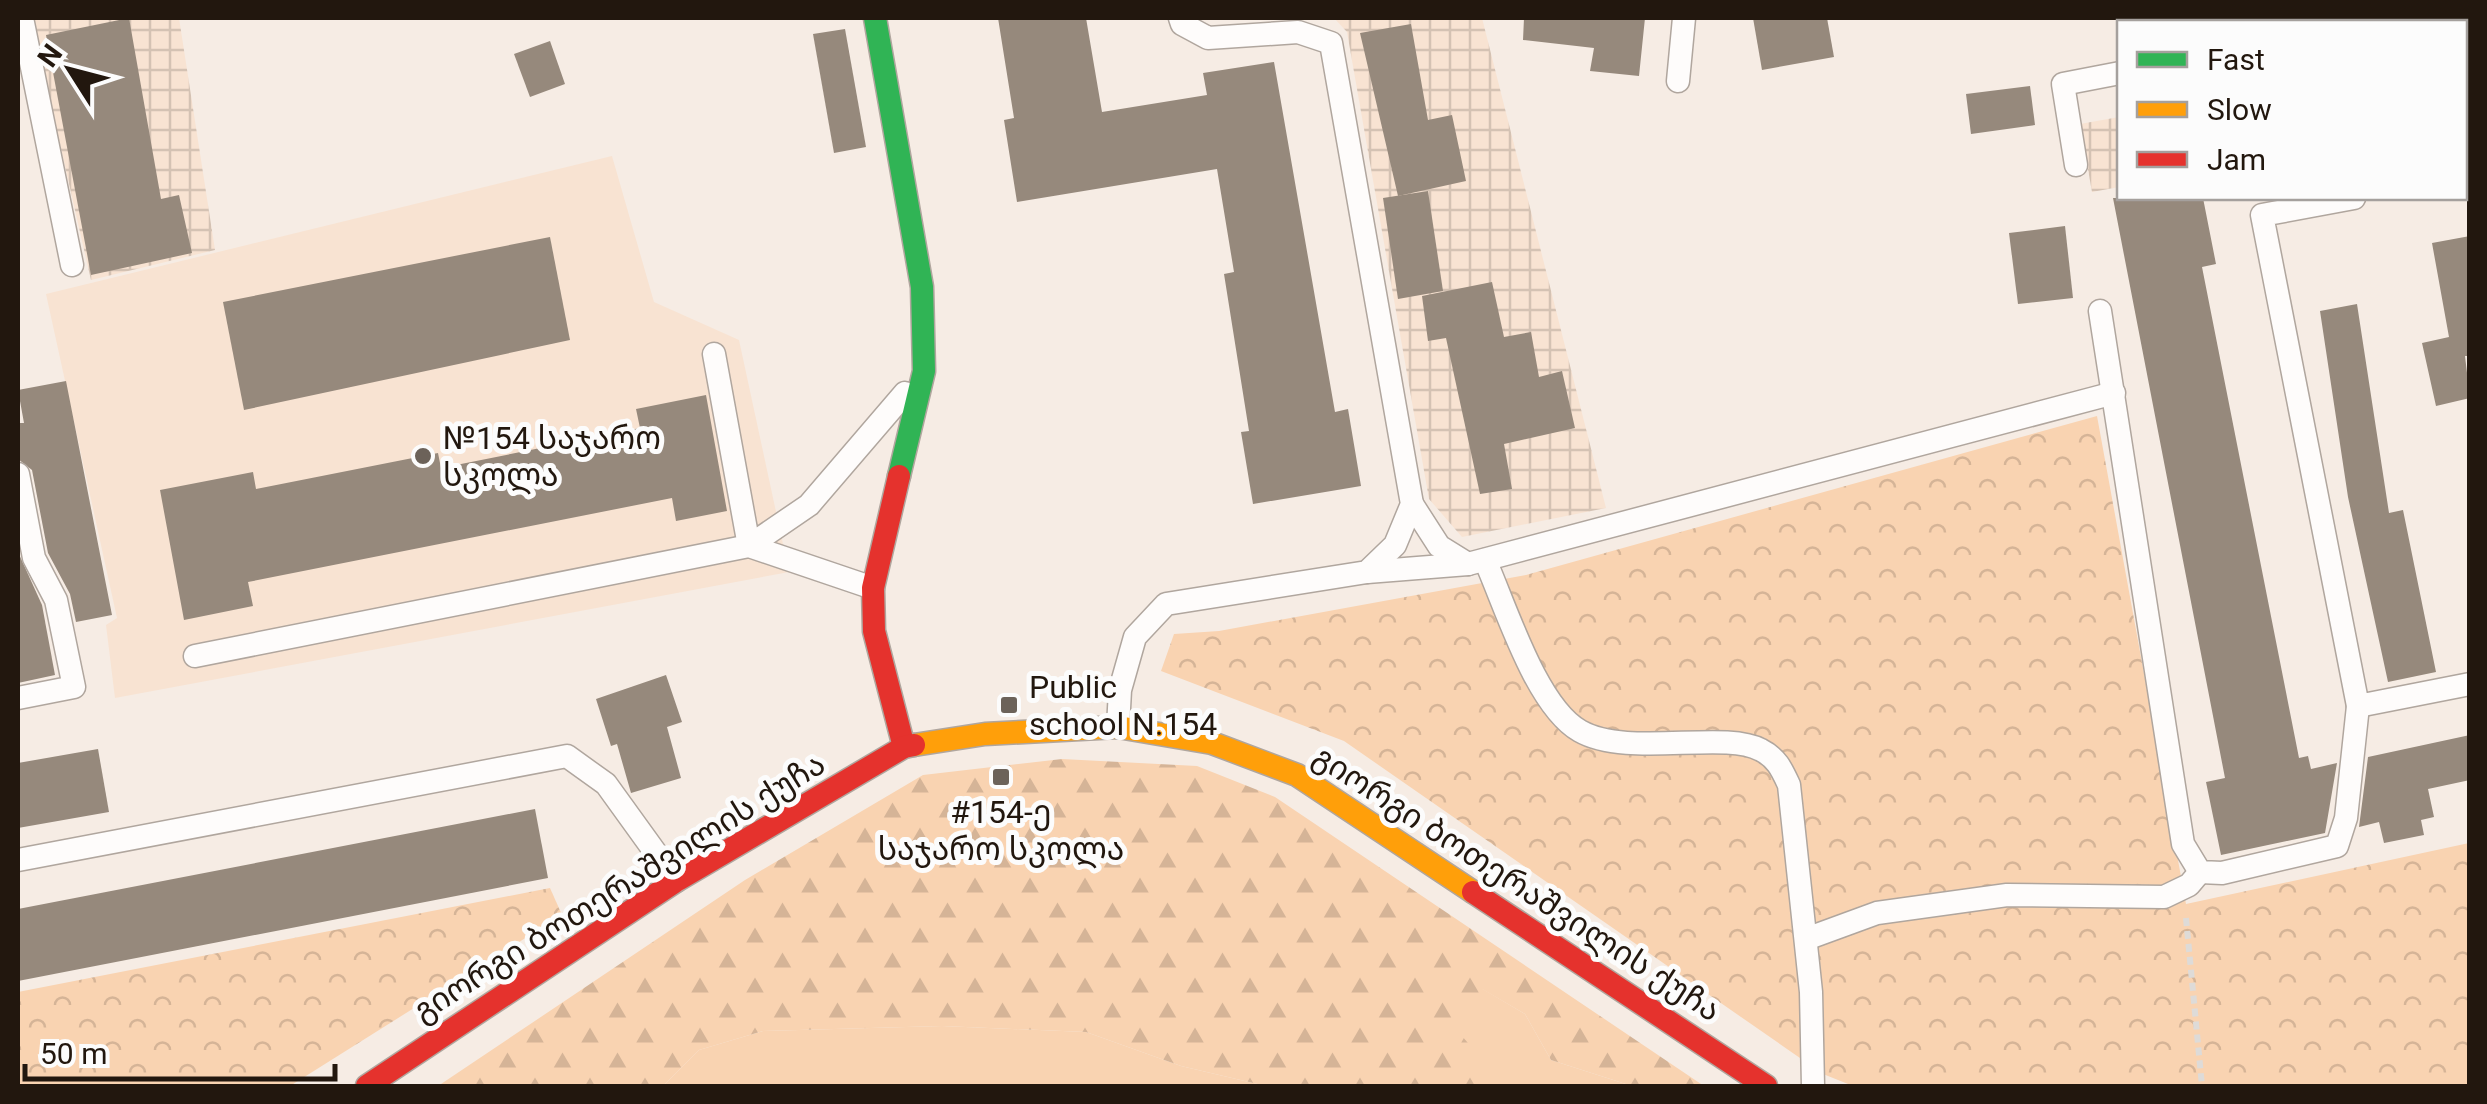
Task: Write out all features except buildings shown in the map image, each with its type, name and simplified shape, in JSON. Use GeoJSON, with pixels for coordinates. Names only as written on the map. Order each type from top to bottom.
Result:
{"type":"FeatureCollection","features":[{"type":"Feature","properties":{"kind":"street"},"geometry":{"type":"LineString","coordinates":[[874,18],[922,286],[924,371],[873,588],[874,631],[904,747]]}},
{"type":"Feature","properties":{"kind":"street","name":"გიორგი ბოთერაშვილის ქუჩა"},"geometry":{"type":"LineString","coordinates":[[366,1086],[676,881],[904,747],[985,734],[1118,727],[1212,743],[1298,776],[1766,1086]]}},
{"type":"Feature","properties":{"kind":"lane"},"geometry":{"type":"LineString","coordinates":[[22,18],[72,264]]}},
{"type":"Feature","properties":{"kind":"lane"},"geometry":{"type":"LineString","coordinates":[[1180,18],[1182,24],[1208,38],[1298,32],[1332,43],[1412,504],[1439,546],[1476,562],[1550,705],[1581,732],[1658,745],[1758,748],[1778,762],[1788,785],[1806,939],[1813,1086]]}},
{"type":"Feature","properties":{"kind":"lane"},"geometry":{"type":"LineString","coordinates":[[1678,81],[1684,18]]}},
{"type":"Feature","properties":{"kind":"lane"},"geometry":{"type":"LineString","coordinates":[[2076,164],[2063,84],[2117,74]]}},
{"type":"Feature","properties":{"kind":"lane"},"geometry":{"type":"LineString","coordinates":[[2200,872],[2222,873],[2337,846],[2346,818],[2358,706],[2262,215],[2343,200]]}},
{"type":"Feature","properties":{"kind":"lane"},"geometry":{"type":"LineString","coordinates":[[2100,311],[2184,844],[2200,872]]}},
{"type":"Feature","properties":{"kind":"lane"},"geometry":{"type":"LineString","coordinates":[[714,354],[749,546]]}},
{"type":"Feature","properties":{"kind":"lane"},"geometry":{"type":"LineString","coordinates":[[195,656],[749,546],[809,505],[924,371]]}},
{"type":"Feature","properties":{"kind":"lane"},"geometry":{"type":"LineString","coordinates":[[1118,727],[1120,690],[1136,637],[1166,604],[1367,572],[1476,562],[2114,393]]}},
{"type":"Feature","properties":{"kind":"lane"},"geometry":{"type":"LineString","coordinates":[[18,474],[34,558],[56,600],[74,687],[18,698]]}},
{"type":"Feature","properties":{"kind":"lane"},"geometry":{"type":"LineString","coordinates":[[1367,572],[1395,545],[1412,504]]}},
{"type":"Feature","properties":{"kind":"lane"},"geometry":{"type":"LineString","coordinates":[[749,546],[873,588]]}},
{"type":"Feature","properties":{"kind":"lane"},"geometry":{"type":"LineString","coordinates":[[2358,706],[2470,684]]}},
{"type":"Feature","properties":{"kind":"lane"},"geometry":{"type":"LineString","coordinates":[[18,860],[568,756],[606,784],[676,881]]}},
{"type":"Feature","properties":{"kind":"lane"},"geometry":{"type":"LineString","coordinates":[[1806,939],[1877,912],[2007,895],[2164,897],[2189,884],[2200,872]]}},
{"type":"Feature","properties":{"kind":"path"},"geometry":{"type":"LineString","coordinates":[[2185,912],[2202,1086]]}},
{"type":"Feature","properties":{"kind":"shaded area"},"geometry":{"type":"Polygon","coordinates":[[[31,18],[179,18],[215,250],[91,280],[31,18]]]}},
{"type":"Feature","properties":{"kind":"shaded area"},"geometry":{"type":"Polygon","coordinates":[[[1334,18],[1482,18],[1606,508],[1462,537],[1429,499],[1347,32],[1334,18]]]}},
{"type":"Feature","properties":{"kind":"shaded area"},"geometry":{"type":"Polygon","coordinates":[[[2467,24],[2470,158],[2467,159],[2467,24]]]}},
{"type":"Feature","properties":{"kind":"shaded area"},"geometry":{"type":"Polygon","coordinates":[[[2117,117],[2117,187],[2092,192],[2080,124],[2117,117]]]}},
{"type":"Feature","properties":{"kind":"shaded area","name":"№154 საჯარო სკოლა"},"geometry":{"type":"Polygon","coordinates":[[[612,156],[654,302],[739,340],[789,572],[115,698],[106,625],[117,618],[46,294],[612,156]]]}},
{"type":"Feature","properties":{"kind":"green space"},"geometry":{"type":"Polygon","coordinates":[[[2097,416],[2186,904],[2469,843],[2469,1086],[1853,1086],[1823,1074],[1344,741],[1161,671],[1174,634],[1219,631],[1526,575],[2097,416]]]}},
{"type":"Feature","properties":{"kind":"green space"},"geometry":{"type":"Polygon","coordinates":[[[1062,759],[1197,766],[1275,797],[1704,1086],[1632,1086],[1551,1060],[1525,1014],[1482,989],[1462,1036],[1484,1062],[1481,1086],[1266,1086],[1181,1066],[1086,1032],[942,1026],[763,1031],[699,1050],[663,1086],[438,1086],[745,880],[923,775],[1062,759]]]}},
{"type":"Feature","properties":{"kind":"green space"},"geometry":{"type":"Polygon","coordinates":[[[550,888],[562,915],[290,1086],[18,1086],[18,992],[550,888]]]}},
{"type":"Feature","properties":{"kind":"green space"},"geometry":{"type":"Polygon","coordinates":[[[1481,988],[1525,1014],[1551,1060],[1632,1086],[1481,1086],[1461,1037],[1481,988]]]}},
{"type":"Feature","properties":{"kind":"green space"},"geometry":{"type":"Polygon","coordinates":[[[942,1026],[1086,1032],[1181,1066],[1266,1086],[663,1086],[699,1050],[763,1031],[942,1026]]]}},
{"type":"Feature","properties":{"kind":"traffic: fast"},"geometry":{"type":"LineString","coordinates":[[875,18],[922,287],[924,371],[899,476]]}},
{"type":"Feature","properties":{"kind":"traffic: slow"},"geometry":{"type":"LineString","coordinates":[[914,745],[985,734],[1118,727],[1212,743],[1297,775],[1473,892]]}},
{"type":"Feature","properties":{"kind":"traffic: jam"},"geometry":{"type":"LineString","coordinates":[[899,476],[873,588],[874,631],[904,747]]}},
{"type":"Feature","properties":{"kind":"traffic: jam"},"geometry":{"type":"LineString","coordinates":[[367,1086],[676,881],[904,747],[914,745]]}},
{"type":"Feature","properties":{"kind":"traffic: jam"},"geometry":{"type":"LineString","coordinates":[[1473,892],[1766,1086]]}},
{"type":"Feature","properties":{"kind":"place","name":"№154 საჯარო სკოლა"},"geometry":{"type":"Point","coordinates":[423,456]}},
{"type":"Feature","properties":{"kind":"place","name":"Public school N.154"},"geometry":{"type":"Point","coordinates":[1009,705]}},
{"type":"Feature","properties":{"kind":"place","name":"#154-ე საჯარო სკოლა"},"geometry":{"type":"Point","coordinates":[1001,777]}}]}
